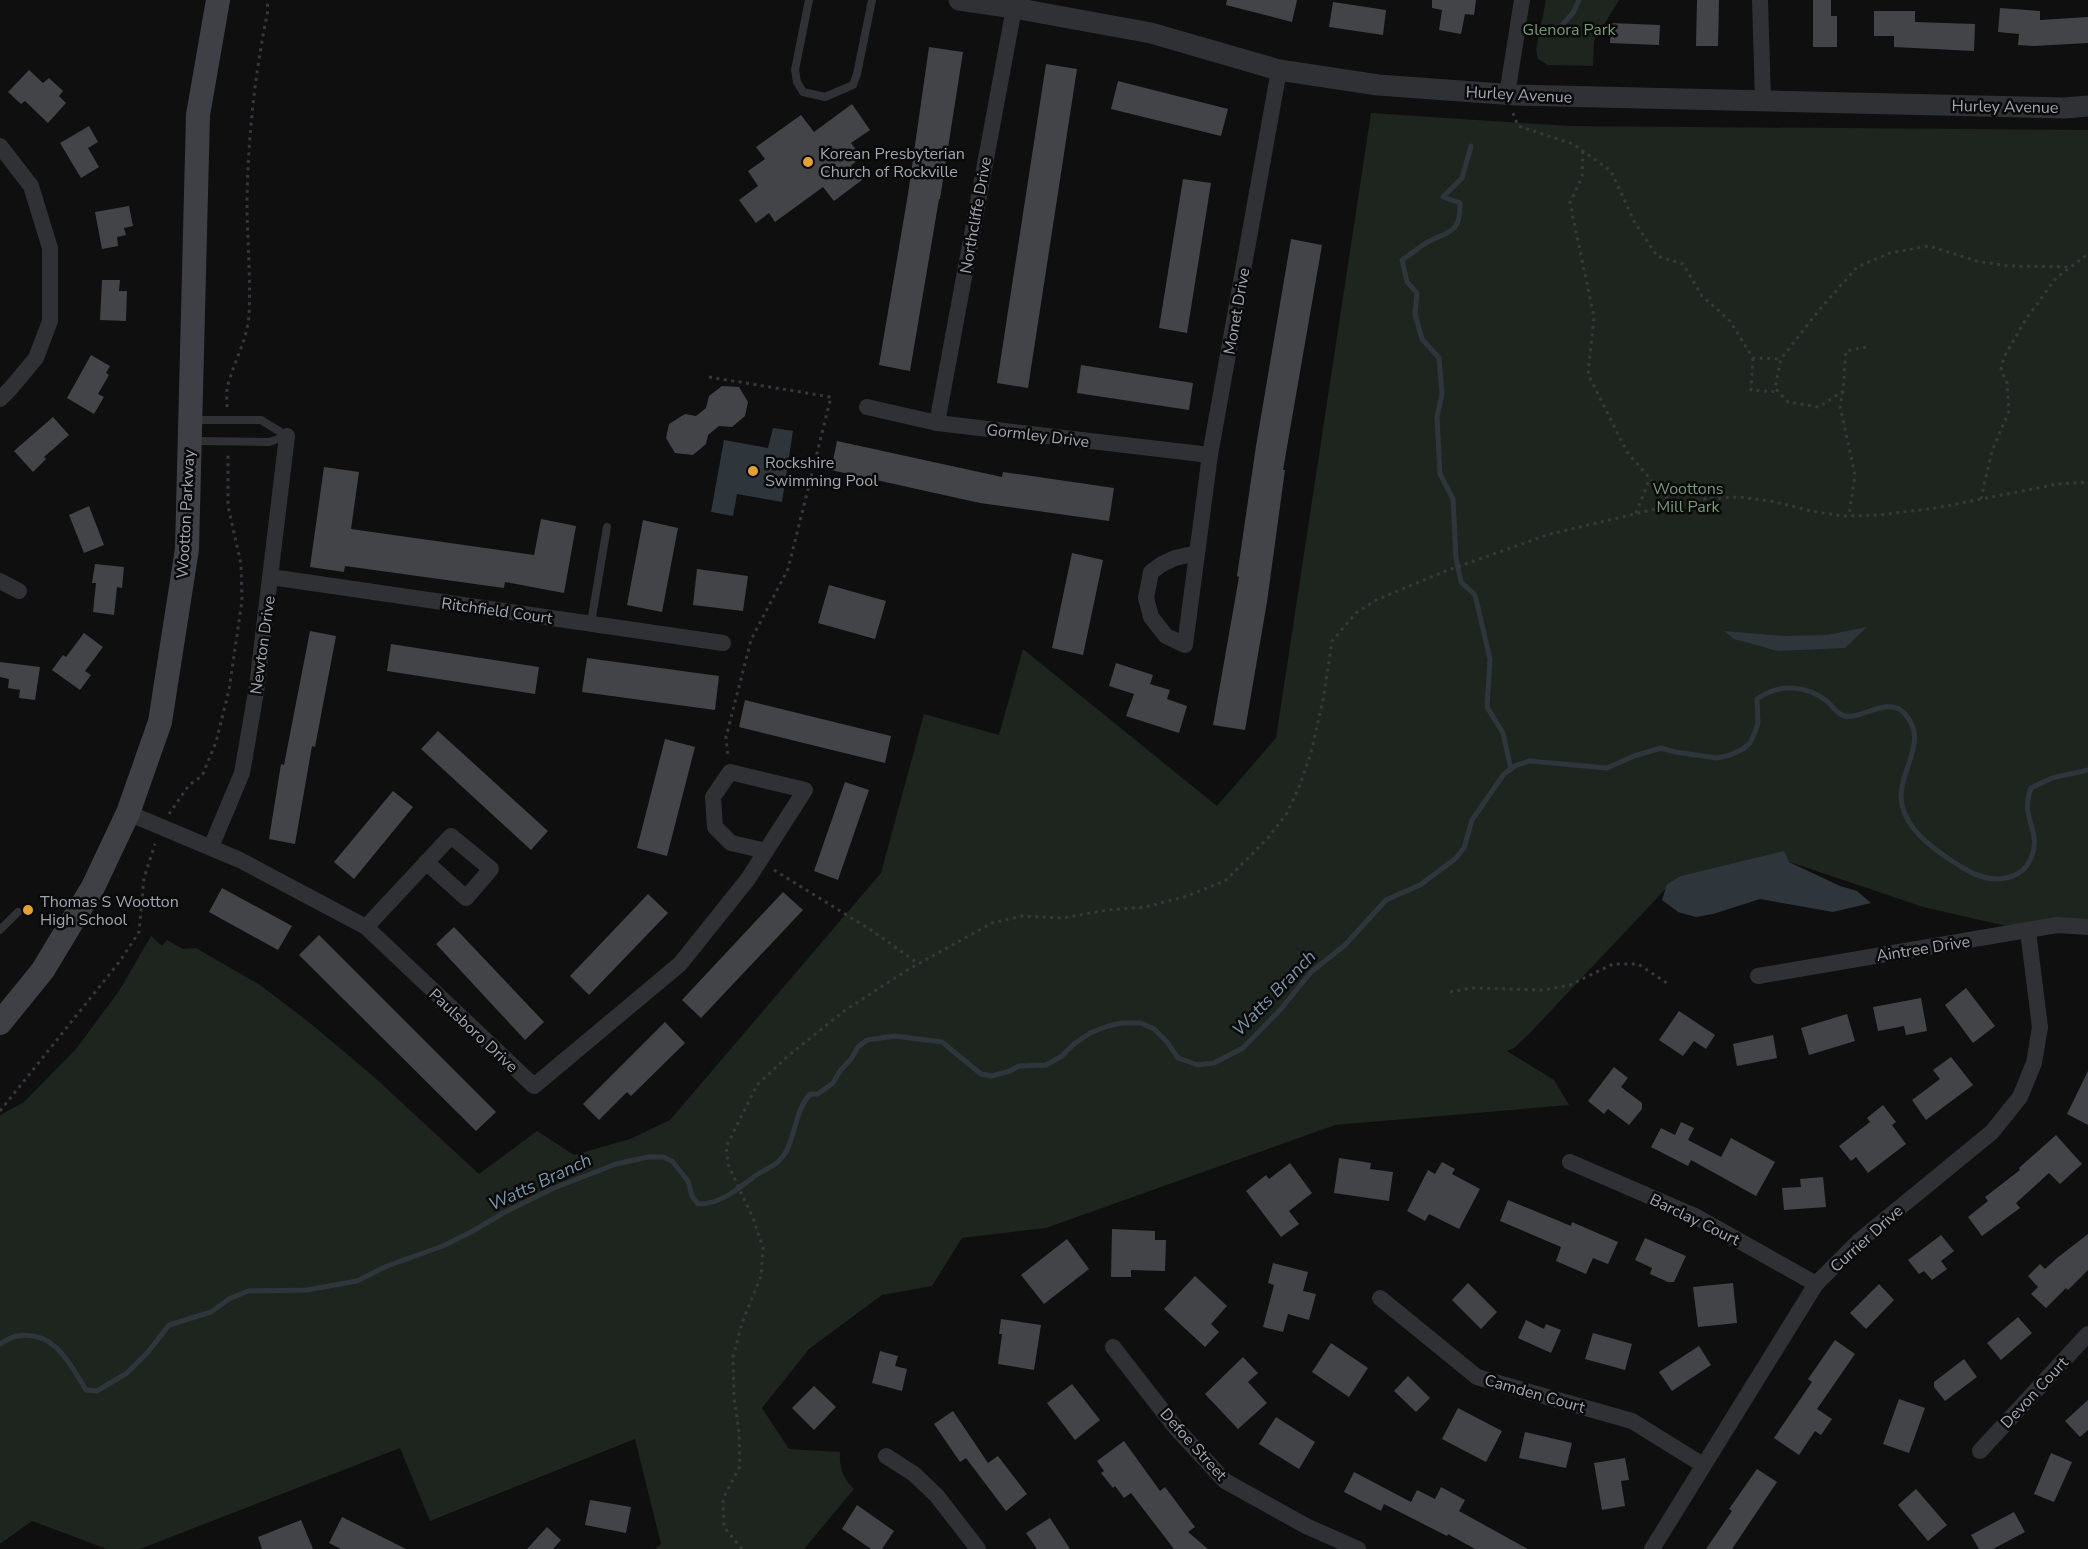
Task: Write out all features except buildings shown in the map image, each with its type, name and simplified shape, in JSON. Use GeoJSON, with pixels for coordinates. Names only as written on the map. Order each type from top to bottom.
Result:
{"type":"FeatureCollection","features":[{"type":"Feature","properties":{"kind":"main road","name":"Wootton Parkway"},"geometry":{"type":"LineString","coordinates":[[0,1023],[43,970],[93,887],[128,813],[160,722],[187,549],[198,115],[218,0]]}},
{"type":"Feature","properties":{"kind":"street","name":"Hurley Avenue"},"geometry":{"type":"LineString","coordinates":[[959,0],[1151,33],[1279,70],[1378,85],[1507,95],[2065,108],[2088,106]]}},
{"type":"Feature","properties":{"kind":"street"},"geometry":{"type":"LineString","coordinates":[[1507,95],[1522,0]]}},
{"type":"Feature","properties":{"kind":"street"},"geometry":{"type":"LineString","coordinates":[[1760,0],[1763,101]]}},
{"type":"Feature","properties":{"kind":"street","name":"Northcliffe Drive"},"geometry":{"type":"LineString","coordinates":[[937,423],[1014,8]]}},
{"type":"Feature","properties":{"kind":"street","name":"Monet Drive"},"geometry":{"type":"LineString","coordinates":[[1197,553],[1168,561],[1152,572],[1146,597],[1151,618],[1166,636],[1185,645],[1210,455],[1279,70]]}},
{"type":"Feature","properties":{"kind":"street"},"geometry":{"type":"LineString","coordinates":[[0,146],[31,186],[50,248],[50,321],[36,358],[0,399]]}},
{"type":"Feature","properties":{"kind":"street","name":"Gormley Drive"},"geometry":{"type":"LineString","coordinates":[[867,406],[937,423],[1210,455]]}},
{"type":"Feature","properties":{"kind":"street","name":"Newton Drive"},"geometry":{"type":"LineString","coordinates":[[211,847],[242,773],[257,686],[287,436]]}},
{"type":"Feature","properties":{"kind":"street","name":"Ritchfield Court"},"geometry":{"type":"LineString","coordinates":[[271,577],[723,643]]}},
{"type":"Feature","properties":{"kind":"street"},"geometry":{"type":"LineString","coordinates":[[0,581],[19,591]]}},
{"type":"Feature","properties":{"kind":"street"},"geometry":{"type":"LineString","coordinates":[[730,772],[713,797],[715,827],[731,843],[763,856]]}},
{"type":"Feature","properties":{"kind":"street","name":"Paulsboro Drive"},"geometry":{"type":"LineString","coordinates":[[128,813],[269,874],[366,927],[534,1086],[680,964],[748,879],[805,790],[730,772]]}},
{"type":"Feature","properties":{"kind":"street"},"geometry":{"type":"LineString","coordinates":[[366,927],[426,862]]}},
{"type":"Feature","properties":{"kind":"street","name":"Aintree Drive"},"geometry":{"type":"LineString","coordinates":[[1758,976],[1799,967],[2057,925],[2088,927]]}},
{"type":"Feature","properties":{"kind":"street","name":"Currier Drive"},"geometry":{"type":"LineString","coordinates":[[1652,1549],[1816,1284],[1858,1241],[1992,1132],[2020,1096],[2034,1063],[2040,1027],[2028,931]]}},
{"type":"Feature","properties":{"kind":"street","name":"Barclay Court"},"geometry":{"type":"LineString","coordinates":[[1570,1162],[1695,1216],[1816,1284]]}},
{"type":"Feature","properties":{"kind":"street","name":"Camden Court"},"geometry":{"type":"LineString","coordinates":[[1380,1298],[1477,1377],[1632,1421],[1703,1465]]}},
{"type":"Feature","properties":{"kind":"street","name":"Devon Court"},"geometry":{"type":"LineString","coordinates":[[1980,1451],[2088,1334]]}},
{"type":"Feature","properties":{"kind":"street","name":"Defoe Street"},"geometry":{"type":"LineString","coordinates":[[1113,1347],[1176,1428],[1225,1481],[1306,1526],[1358,1549]]}},
{"type":"Feature","properties":{"kind":"street"},"geometry":{"type":"LineString","coordinates":[[886,1456],[914,1474],[937,1496],[978,1549]]}},
{"type":"Feature","properties":{"kind":"lane"},"geometry":{"type":"LineString","coordinates":[[809,0],[795,70],[797,82],[803,92],[825,97],[853,85],[872,0]]}},
{"type":"Feature","properties":{"kind":"lane"},"geometry":{"type":"LineString","coordinates":[[189,430],[261,420],[287,436]]}},
{"type":"Feature","properties":{"kind":"lane"},"geometry":{"type":"LineString","coordinates":[[189,430],[269,442],[287,436]]}},
{"type":"Feature","properties":{"kind":"lane"},"geometry":{"type":"LineString","coordinates":[[591,623],[607,527]]}},
{"type":"Feature","properties":{"kind":"lane"},"geometry":{"type":"LineString","coordinates":[[0,930],[18,912]]}},
{"type":"Feature","properties":{"kind":"path"},"geometry":{"type":"LineString","coordinates":[[1507,95],[1518,126],[1573,144],[1611,171],[1634,221],[1657,256],[1683,264],[1702,296],[1730,321],[1753,358],[1751,390],[1779,392]]}},
{"type":"Feature","properties":{"kind":"path"},"geometry":{"type":"LineString","coordinates":[[1583,151],[1582,176],[1570,203],[1594,317],[1588,374],[1628,452],[1672,505]]}},
{"type":"Feature","properties":{"kind":"path"},"geometry":{"type":"LineString","coordinates":[[1843,391],[1819,407],[1788,402],[1775,388],[1781,359],[1857,267],[1890,253],[1929,246],[1977,261],[2007,266],[2071,267]]}},
{"type":"Feature","properties":{"kind":"path"},"geometry":{"type":"LineString","coordinates":[[1981,500],[1992,451],[2008,411],[2007,383],[2001,370],[2004,357],[2026,318],[2056,279],[2088,254]]}},
{"type":"Feature","properties":{"kind":"path"},"geometry":{"type":"LineString","coordinates":[[1849,516],[1855,475],[1840,406],[1846,351],[1866,347]]}},
{"type":"Feature","properties":{"kind":"path"},"geometry":{"type":"LineString","coordinates":[[1753,358],[1781,359]]}},
{"type":"Feature","properties":{"kind":"path"},"geometry":{"type":"LineString","coordinates":[[709,377],[831,397],[788,569],[751,640],[726,737],[730,772]]}},
{"type":"Feature","properties":{"kind":"path"},"geometry":{"type":"LineString","coordinates":[[1636,513],[1650,478]]}},
{"type":"Feature","properties":{"kind":"path"},"geometry":{"type":"LineString","coordinates":[[742,1549],[724,1527],[723,1499],[740,1466],[733,1358],[742,1323],[761,1276],[763,1248],[729,1167],[726,1147],[757,1085],[788,1056],[844,1011],[870,993],[992,922],[1022,916],[1064,918],[1107,910],[1145,907],[1184,897],[1225,881],[1268,838],[1287,813],[1311,753],[1324,695],[1332,641],[1356,613],[1376,600],[1448,570],[1550,534],[1704,499],[1739,497],[1849,516],[1879,515],[1981,500],[2058,484],[2088,482]]}},
{"type":"Feature","properties":{"kind":"path"},"geometry":{"type":"LineString","coordinates":[[763,856],[919,964]]}},
{"type":"Feature","properties":{"kind":"path"},"geometry":{"type":"LineString","coordinates":[[1450,992],[1472,988],[1544,990],[1570,985],[1613,964],[1638,964],[1670,985]]}},
{"type":"Feature","properties":{"kind":"green space","name":"Glenora Park"},"geometry":{"type":"Polygon","coordinates":[[[1546,0],[1619,0],[1594,41],[1593,66],[1548,65],[1538,59],[1536,49],[1546,0]]]}},
{"type":"Feature","properties":{"kind":"green space","name":"Woottons Mill Park"},"geometry":{"type":"Polygon","coordinates":[[[1371,113],[1569,126],[2088,130],[2088,927],[2028,931],[1923,907],[1775,857],[1674,880],[1528,1035],[1514,1048],[1507,1051],[1554,1080],[1569,1105],[1335,1125],[1046,1228],[962,1238],[932,1286],[882,1295],[809,1349],[762,1408],[789,1449],[840,1452],[842,1472],[854,1489],[804,1549],[655,1549],[661,1544],[635,1439],[430,1521],[400,1448],[140,1549],[107,1549],[32,1521],[0,1544],[0,1115],[24,1102],[76,1049],[119,991],[151,936],[162,946],[167,940],[183,949],[196,948],[260,985],[373,1076],[479,1174],[537,1131],[574,1155],[630,1139],[670,1120],[881,873],[924,714],[999,735],[1023,649],[1217,806],[1276,738],[1371,113]]]}},
{"type":"Feature","properties":{"kind":"shaded area","name":"Rockshire Swimming Pool"},"geometry":{"type":"Polygon","coordinates":[[[773,428],[793,431],[782,502],[737,494],[733,516],[711,512],[724,440],[768,448],[773,428]]]}},
{"type":"Feature","properties":{"kind":"shaded area"},"geometry":{"type":"Polygon","coordinates":[[[1867,627],[1845,648],[1778,651],[1734,639],[1724,631],[1783,636],[1827,635],[1867,627]]]}},
{"type":"Feature","properties":{"kind":"shaded area"},"geometry":{"type":"Polygon","coordinates":[[[1784,851],[1789,862],[1840,886],[1857,891],[1871,903],[1833,912],[1760,899],[1696,917],[1678,912],[1662,900],[1667,884],[1681,876],[1784,851]]]}},
{"type":"Feature","properties":{"kind":"waterway"},"geometry":{"type":"LineString","coordinates":[[1556,32],[1573,13],[1579,0]]}},
{"type":"Feature","properties":{"kind":"waterway"},"geometry":{"type":"LineString","coordinates":[[1471,146],[1462,178],[1443,197],[1460,203],[1460,213],[1455,227],[1402,260],[1407,282],[1417,293],[1415,314],[1422,339],[1439,358],[1442,394],[1437,417],[1440,474],[1453,499],[1456,558],[1461,582],[1475,595],[1490,659],[1487,707],[1503,733],[1511,769]]}},
{"type":"Feature","properties":{"kind":"waterway","name":"Watts Branch"},"geometry":{"type":"LineString","coordinates":[[0,1344],[17,1336],[42,1338],[60,1351],[86,1390],[97,1391],[127,1373],[148,1352],[169,1325],[211,1312],[229,1299],[248,1291],[307,1290],[357,1281],[387,1266],[443,1246],[554,1188],[616,1164],[648,1157],[663,1157],[672,1161],[688,1181],[692,1196],[698,1204],[722,1199],[780,1160],[787,1150],[805,1100],[810,1094],[818,1094],[833,1083],[858,1047],[867,1040],[895,1036],[942,1042],[981,1074],[992,1076],[1019,1066],[1046,1065],[1062,1056],[1090,1033],[1108,1026],[1141,1023],[1154,1029],[1178,1058],[1198,1065],[1214,1063],[1243,1048],[1280,1010],[1311,972],[1345,945],[1386,900],[1420,885],[1455,859],[1464,848],[1472,820],[1504,774],[1515,766],[1529,761],[1607,768],[1634,756],[1661,748],[1717,758],[1730,755],[1750,743],[1758,723],[1757,699],[1775,690],[1793,688],[1812,692],[1845,716],[1883,707],[1898,709],[1905,714],[1912,725],[1915,736],[1901,793],[1905,814],[1914,829],[1935,849],[1967,870],[1986,878],[2010,877],[2019,873],[2029,863],[2034,849],[2028,808],[2031,788],[2052,778],[2088,770]]}},
{"type":"Feature","properties":{"kind":"place","name":"Korean Presbyterian Church of Rockville"},"geometry":{"type":"Point","coordinates":[808,162]}},
{"type":"Feature","properties":{"kind":"place","name":"Rockshire Swimming Pool"},"geometry":{"type":"Point","coordinates":[753,471]}},
{"type":"Feature","properties":{"kind":"place","name":"Thomas S Wootton High School"},"geometry":{"type":"Point","coordinates":[28,910]}}]}
